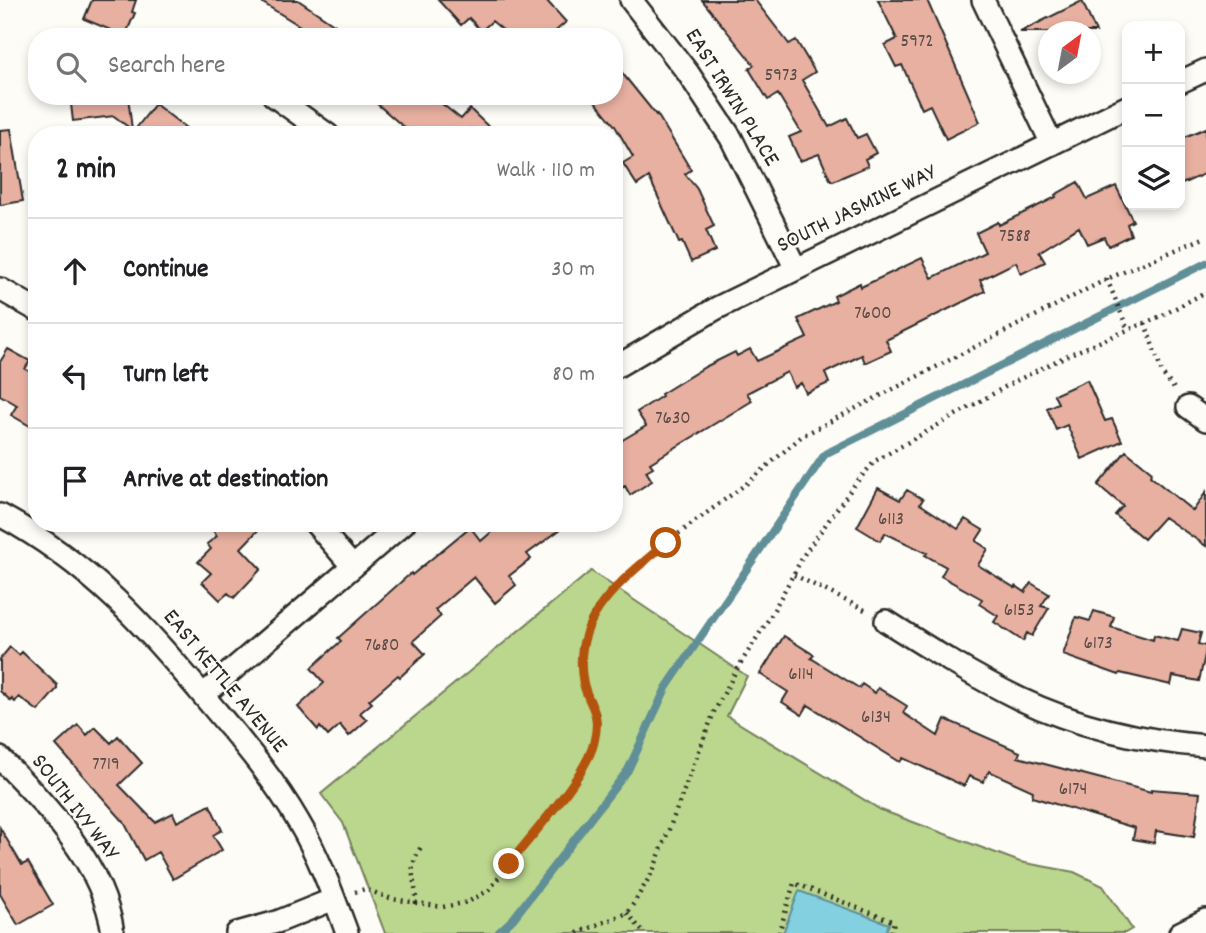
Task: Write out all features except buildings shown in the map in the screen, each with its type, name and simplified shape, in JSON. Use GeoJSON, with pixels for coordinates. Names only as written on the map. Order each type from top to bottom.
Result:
{"type":"FeatureCollection","features":[{"type":"Feature","properties":{"kind":"street","name":"EAST IRWIN PLACE"},"geometry":{"type":"LineString","coordinates":[[631,0],[688,73],[731,138],[796,269]]}},
{"type":"Feature","properties":{"kind":"street"},"geometry":{"type":"LineString","coordinates":[[983,0],[1052,144]]}},
{"type":"Feature","properties":{"kind":"street"},"geometry":{"type":"LineString","coordinates":[[1185,80],[1206,70]]}},
{"type":"Feature","properties":{"kind":"street"},"geometry":{"type":"LineString","coordinates":[[286,105],[316,126]]}},
{"type":"Feature","properties":{"kind":"street","name":"SOUTH JASMINE WAY"},"geometry":{"type":"LineString","coordinates":[[623,363],[675,331],[796,269],[1122,109]]}},
{"type":"Feature","properties":{"kind":"street"},"geometry":{"type":"LineString","coordinates":[[0,289],[28,305]]}},
{"type":"Feature","properties":{"kind":"street"},"geometry":{"type":"LineString","coordinates":[[1188,407],[1206,420]]}},
{"type":"Feature","properties":{"kind":"street","name":"EAST KETTLE AVENUE"},"geometry":{"type":"LineString","coordinates":[[0,515],[60,552],[123,604],[262,766],[300,822],[347,933]]}},
{"type":"Feature","properties":{"kind":"street"},"geometry":{"type":"LineString","coordinates":[[323,532],[353,567]]}},
{"type":"Feature","properties":{"kind":"street"},"geometry":{"type":"LineString","coordinates":[[203,695],[394,532]]}},
{"type":"Feature","properties":{"kind":"street"},"geometry":{"type":"LineString","coordinates":[[886,621],[963,670],[1023,700],[1123,733],[1169,743],[1206,746]]}},
{"type":"Feature","properties":{"kind":"street","name":"SOUTH IVY WAY"},"geometry":{"type":"LineString","coordinates":[[0,758],[87,861],[104,895],[113,933]]}},
{"type":"Feature","properties":{"kind":"street"},"geometry":{"type":"LineString","coordinates":[[237,933],[277,922],[334,899]]}},
{"type":"Feature","properties":{"kind":"street"},"geometry":{"type":"LineString","coordinates":[[1180,933],[1206,920]]}},
{"type":"Feature","properties":{"kind":"path"},"geometry":{"type":"LineString","coordinates":[[334,899],[365,889],[392,899],[443,907],[468,902],[489,890],[574,782],[594,744],[597,715],[583,682],[582,647],[594,611],[629,574],[750,481],[802,436],[1107,279],[1206,237]]}},
{"type":"Feature","properties":{"kind":"path"},"geometry":{"type":"LineString","coordinates":[[1107,279],[1128,330]]}},
{"type":"Feature","properties":{"kind":"path"},"geometry":{"type":"LineString","coordinates":[[577,933],[627,913],[653,871],[714,712],[737,669],[805,553],[875,461],[1012,383],[1068,355],[1145,323],[1206,292]]}},
{"type":"Feature","properties":{"kind":"path"},"geometry":{"type":"LineString","coordinates":[[1145,323],[1162,373],[1188,407]]}},
{"type":"Feature","properties":{"kind":"path"},"geometry":{"type":"LineString","coordinates":[[794,575],[839,595],[886,621]]}},
{"type":"Feature","properties":{"kind":"path"},"geometry":{"type":"LineString","coordinates":[[416,904],[416,890],[411,873],[412,863],[421,847]]}},
{"type":"Feature","properties":{"kind":"path"},"geometry":{"type":"LineString","coordinates":[[779,933],[794,883],[894,922],[891,933]]}},
{"type":"Feature","properties":{"kind":"path"},"geometry":{"type":"LineString","coordinates":[[627,913],[644,933]]}},
{"type":"Feature","properties":{"kind":"green space"},"geometry":{"type":"Polygon","coordinates":[[[591,571],[747,676],[727,716],[881,810],[1020,862],[1074,872],[1103,886],[1132,929],[1125,933],[385,933],[343,823],[321,794],[591,571]]]}},
{"type":"Feature","properties":{"kind":"water"},"geometry":{"type":"Polygon","coordinates":[[[799,891],[889,924],[885,933],[783,933],[799,891]]]}},
{"type":"Feature","properties":{"kind":"waterway"},"geometry":{"type":"LineString","coordinates":[[498,933],[513,919],[628,770],[666,688],[825,454],[1206,263]]}},
{"type":"Feature","properties":{"kind":"route"},"geometry":{"type":"LineString","coordinates":[[509,864],[574,782],[594,744],[597,715],[583,682],[582,647],[594,611],[629,574],[666,543]]}}]}
